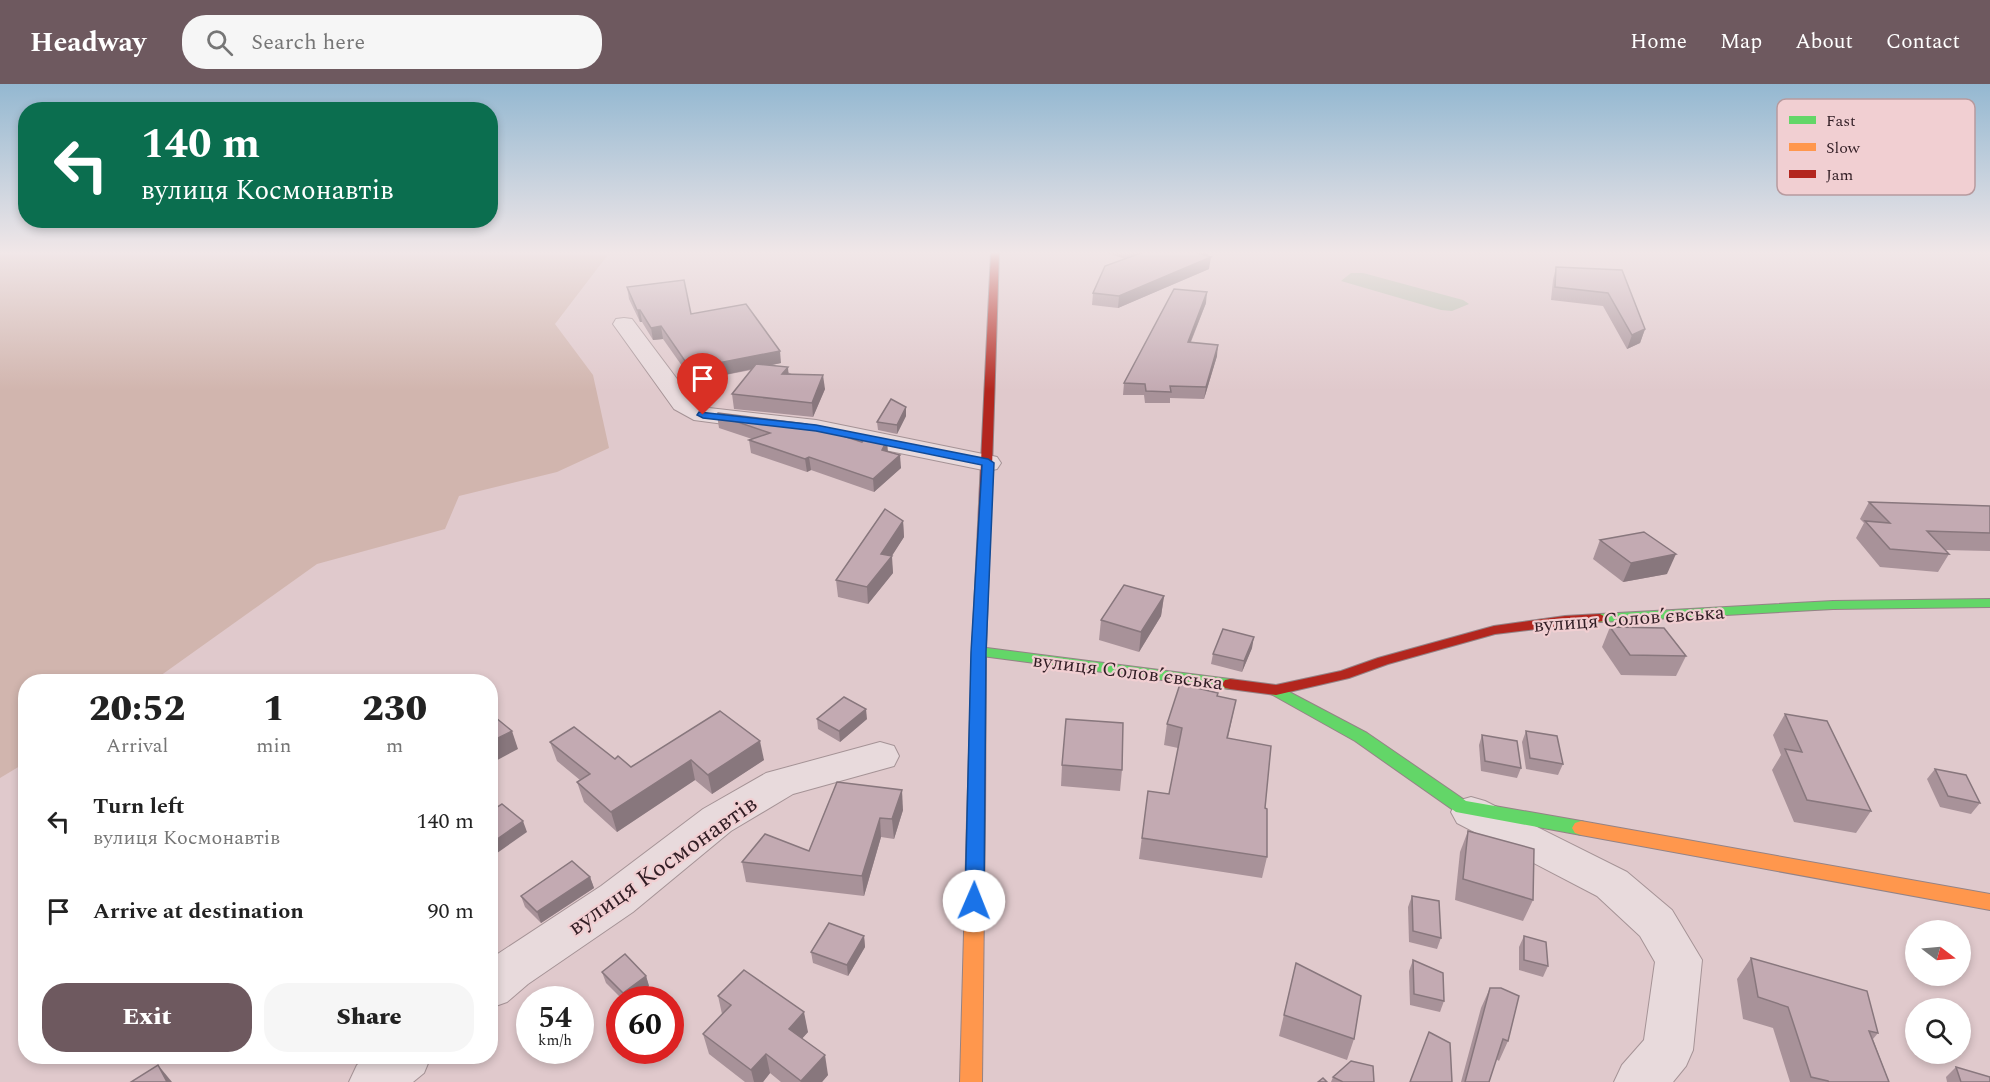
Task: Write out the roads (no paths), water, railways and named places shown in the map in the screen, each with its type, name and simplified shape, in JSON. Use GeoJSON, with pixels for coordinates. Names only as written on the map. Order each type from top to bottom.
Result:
{"type":"FeatureCollection","features":[{"type":"Feature","properties":{"kind":"street"},"geometry":{"type":"LineString","coordinates":[[971,1082],[979,652],[993,299]]}},
{"type":"Feature","properties":{"kind":"street"},"geometry":{"type":"LineString","coordinates":[[624,324],[683,404],[703,415],[816,428],[988,463]]}},
{"type":"Feature","properties":{"kind":"street","name":"вулиця Соловʼєвська"},"geometry":{"type":"LineString","coordinates":[[979,652],[1276,690],[1344,675],[1383,661],[1494,630],[1565,620],[1833,605],[1990,603]]}},
{"type":"Feature","properties":{"kind":"street","name":"вулиця Соловʼєвська"},"geometry":{"type":"LineString","coordinates":[[1276,690],[1369,742],[1462,807],[1612,884],[1656,923],[1679,960],[1668,1050],[1640,1082]]}},
{"type":"Feature","properties":{"kind":"street","name":"вулиця Космонавтів"},"geometry":{"type":"LineString","coordinates":[[498,981],[618,899],[717,820],[780,783],[880,756]]}},
{"type":"Feature","properties":{"kind":"street","name":"вулиця Соловʼєвська"},"geometry":{"type":"LineString","coordinates":[[1462,807],[1990,902]]}},
{"type":"Feature","properties":{"kind":"street"},"geometry":{"type":"LineString","coordinates":[[375,1082],[396,1064]]}}]}
